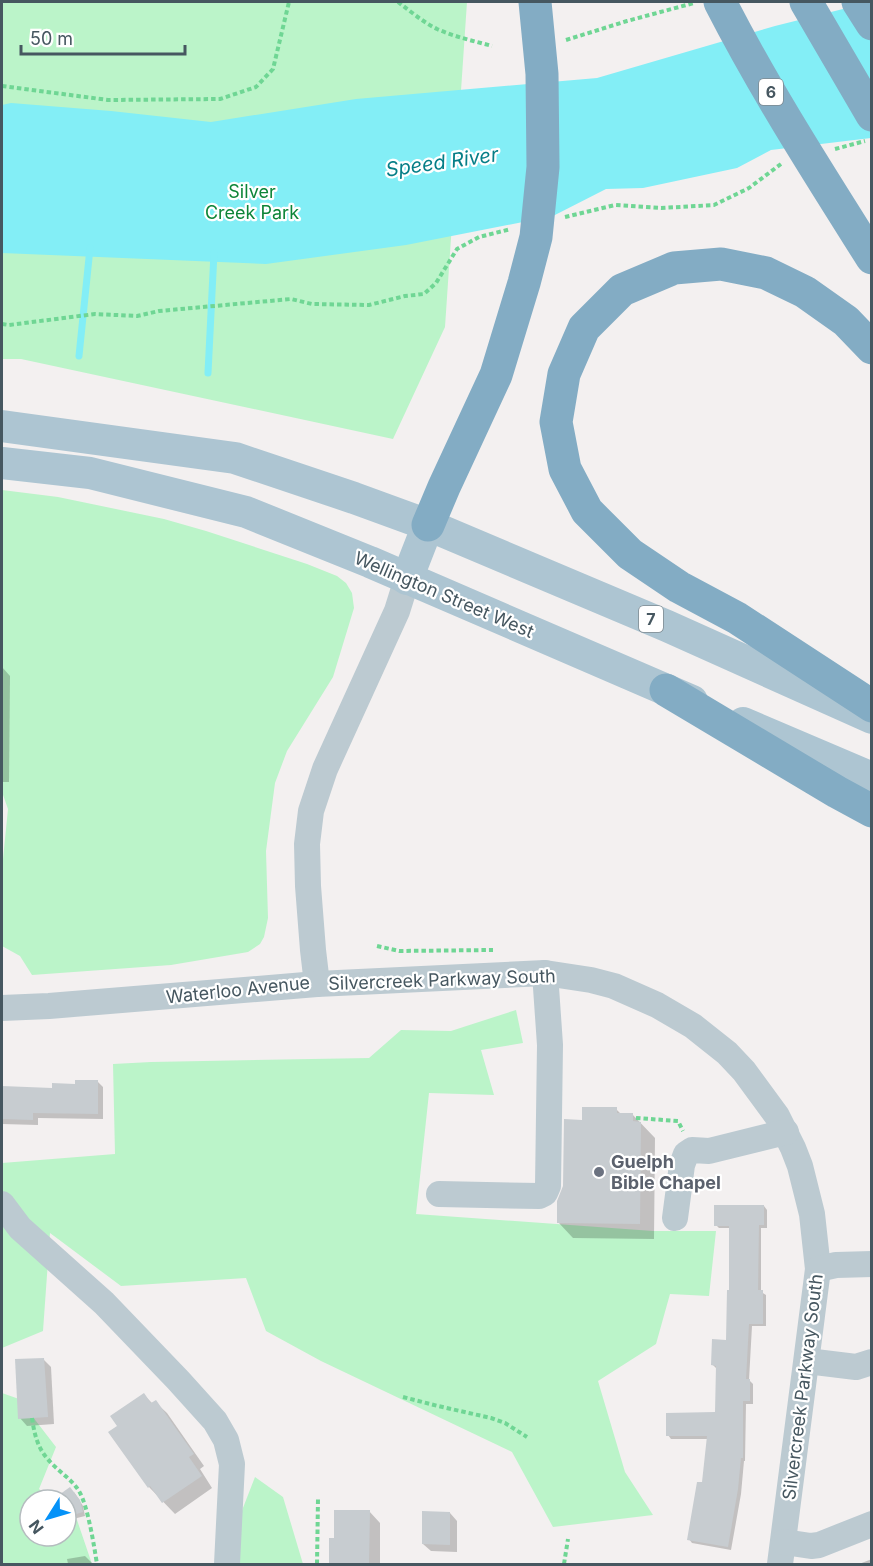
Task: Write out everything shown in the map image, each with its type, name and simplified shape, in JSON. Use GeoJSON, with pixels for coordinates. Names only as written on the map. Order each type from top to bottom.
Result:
{"type":"FeatureCollection","features":[{"type":"Feature","properties":{"kind":"highway"},"geometry":{"type":"LineString","coordinates":[[428,525],[496,375],[536,237],[543,167],[542,74],[535,2]]}},
{"type":"Feature","properties":{"kind":"highway","name":"6"},"geometry":{"type":"LineString","coordinates":[[720,2],[740,41],[872,258]]}},
{"type":"Feature","properties":{"kind":"highway"},"geometry":{"type":"LineString","coordinates":[[806,2],[872,115]]}},
{"type":"Feature","properties":{"kind":"highway"},"geometry":{"type":"LineString","coordinates":[[858,2],[872,24]]}},
{"type":"Feature","properties":{"kind":"highway"},"geometry":{"type":"LineString","coordinates":[[872,348],[846,321],[806,292],[766,273],[721,264],[674,268],[622,290],[584,328],[564,374],[556,422],[565,469],[587,511],[630,554],[679,587],[737,618],[872,706]]}},
{"type":"Feature","properties":{"kind":"highway"},"geometry":{"type":"LineString","coordinates":[[666,690],[872,811]]}},
{"type":"Feature","properties":{"kind":"main road","name":"7"},"geometry":{"type":"LineString","coordinates":[[2,426],[235,458],[428,525],[667,626],[872,718]]}},
{"type":"Feature","properties":{"kind":"main road","name":"Wellington Street West"},"geometry":{"type":"LineString","coordinates":[[2,463],[90,472],[246,512],[370,562],[872,778]]}},
{"type":"Feature","properties":{"kind":"main road","name":"Waterloo Avenue"},"geometry":{"type":"LineString","coordinates":[[407,579],[428,525]]}},
{"type":"Feature","properties":{"kind":"street","name":"Waterloo Avenue"},"geometry":{"type":"LineString","coordinates":[[2,1008],[317,984],[307,868],[311,811],[325,769],[397,611],[407,579]]}},
{"type":"Feature","properties":{"kind":"street","name":"Silvercreek Parkway South"},"geometry":{"type":"LineString","coordinates":[[317,984],[545,973],[591,980],[614,986],[657,1005],[693,1026],[727,1053],[744,1071],[786,1132],[800,1166],[813,1214],[818,1269],[782,1553]]}},
{"type":"Feature","properties":{"kind":"street"},"geometry":{"type":"LineString","coordinates":[[439,1194],[539,1196],[548,1186],[550,1045],[545,973]]}},
{"type":"Feature","properties":{"kind":"street"},"geometry":{"type":"LineString","coordinates":[[675,1218],[682,1165],[686,1154],[692,1150],[709,1151],[786,1132]]}},
{"type":"Feature","properties":{"kind":"street"},"geometry":{"type":"LineString","coordinates":[[2,1204],[20,1228],[104,1303],[215,1421],[226,1440],[232,1464],[227,1564]]}},
{"type":"Feature","properties":{"kind":"street"},"geometry":{"type":"LineString","coordinates":[[818,1269],[837,1265],[872,1264]]}},
{"type":"Feature","properties":{"kind":"street"},"geometry":{"type":"LineString","coordinates":[[807,1361],[856,1367],[872,1362]]}},
{"type":"Feature","properties":{"kind":"street"},"geometry":{"type":"LineString","coordinates":[[782,1553],[819,1545],[872,1524]]}},
{"type":"Feature","properties":{"kind":"path"},"geometry":{"type":"LineString","coordinates":[[2,86],[108,100],[220,99],[256,87],[273,69],[289,2]]}},
{"type":"Feature","properties":{"kind":"path"},"geometry":{"type":"LineString","coordinates":[[398,2],[437,29],[492,46]]}},
{"type":"Feature","properties":{"kind":"path"},"geometry":{"type":"LineString","coordinates":[[560,42],[627,21],[701,2]]}},
{"type":"Feature","properties":{"kind":"path"},"geometry":{"type":"LineString","coordinates":[[2,324],[92,315],[138,316],[159,311],[220,306]]}},
{"type":"Feature","properties":{"kind":"path"},"geometry":{"type":"LineString","coordinates":[[636,1118],[678,1121],[692,1150]]}},
{"type":"Feature","properties":{"kind":"path"},"geometry":{"type":"LineString","coordinates":[[403,1397],[491,1418],[506,1423],[527,1437]]}},
{"type":"Feature","properties":{"kind":"path"},"geometry":{"type":"LineString","coordinates":[[32,1418],[40,1448],[80,1493],[97,1564]]}},
{"type":"Feature","properties":{"kind":"path"},"geometry":{"type":"LineString","coordinates":[[317,1564],[318,1499]]}},
{"type":"Feature","properties":{"kind":"path"},"geometry":{"type":"LineString","coordinates":[[564,1564],[568,1539]]}},
{"type":"Feature","properties":{"kind":"green space","name":"Silver Creek Park"},"geometry":{"type":"Polygon","coordinates":[[[2,2],[467,2],[445,327],[393,439],[21,359],[2,359],[2,2]]]}},
{"type":"Feature","properties":{"kind":"green space"},"geometry":{"type":"Polygon","coordinates":[[[2,490],[58,497],[164,519],[206,531],[337,576],[346,583],[352,593],[354,608],[333,677],[287,751],[275,783],[266,851],[268,918],[260,944],[248,952],[171,965],[32,975],[20,956],[2,946],[2,869],[8,809],[2,792],[2,490]]]}},
{"type":"Feature","properties":{"kind":"green space"},"geometry":{"type":"Polygon","coordinates":[[[516,1010],[523,1043],[481,1050],[494,1095],[429,1093],[416,1214],[653,1231],[716,1231],[709,1296],[670,1294],[656,1344],[598,1381],[625,1472],[653,1515],[553,1527],[512,1452],[321,1361],[266,1331],[246,1278],[121,1286],[50,1233],[43,1331],[2,1348],[2,1163],[115,1154],[113,1064],[369,1058],[401,1030],[451,1031],[516,1010]]]}},
{"type":"Feature","properties":{"kind":"green space"},"geometry":{"type":"Polygon","coordinates":[[[2,1393],[19,1399],[56,1447],[39,1488],[18,1488],[18,1548],[78,1548],[78,1523],[92,1564],[2,1564],[2,1393]]]}},
{"type":"Feature","properties":{"kind":"green space"},"geometry":{"type":"Polygon","coordinates":[[[255,1477],[283,1497],[303,1564],[217,1564],[255,1477]]]}},
{"type":"Feature","properties":{"kind":"water","name":"Speed River"},"geometry":{"type":"Polygon","coordinates":[[[871,2],[871,138],[771,150],[737,168],[643,188],[606,189],[553,216],[406,245],[266,264],[2,253],[2,105],[11,103],[111,111],[211,122],[356,99],[597,78],[775,26],[871,2]]]}},
{"type":"Feature","properties":{"kind":"building"},"geometry":{"type":"Polygon","coordinates":[[[75,1080],[98,1080],[98,1114],[33,1113],[33,1120],[2,1119],[2,1086],[52,1088],[52,1083],[75,1084],[75,1080]]]}},
{"type":"Feature","properties":{"kind":"building","name":"Guelph Bible Chapel"},"geometry":{"type":"Polygon","coordinates":[[[582,1107],[617,1107],[617,1113],[633,1113],[633,1121],[641,1122],[640,1224],[557,1223],[557,1201],[563,1186],[564,1119],[582,1120],[582,1107]]]}},
{"type":"Feature","properties":{"kind":"building"},"geometry":{"type":"Polygon","coordinates":[[[714,1205],[764,1205],[764,1225],[759,1225],[758,1290],[763,1290],[763,1324],[749,1324],[746,1379],[750,1379],[750,1401],[743,1401],[743,1458],[741,1458],[728,1547],[687,1540],[697,1482],[702,1482],[707,1436],[666,1436],[666,1413],[715,1412],[716,1366],[711,1365],[712,1339],[726,1340],[729,1226],[714,1226],[714,1205]]]}},
{"type":"Feature","properties":{"kind":"building"},"geometry":{"type":"Polygon","coordinates":[[[44,1358],[48,1417],[18,1419],[15,1359],[44,1358]]]}},
{"type":"Feature","properties":{"kind":"building"},"geometry":{"type":"Polygon","coordinates":[[[144,1393],[151,1403],[156,1400],[194,1454],[189,1457],[202,1476],[162,1503],[150,1486],[148,1488],[108,1432],[117,1426],[110,1416],[144,1393]]]}},
{"type":"Feature","properties":{"kind":"building"},"geometry":{"type":"Polygon","coordinates":[[[78,1497],[80,1500],[83,1512],[78,1514],[78,1497]]]}},
{"type":"Feature","properties":{"kind":"building"},"geometry":{"type":"Polygon","coordinates":[[[334,1510],[370,1510],[369,1564],[329,1564],[329,1538],[334,1538],[334,1510]]]}},
{"type":"Feature","properties":{"kind":"building"},"geometry":{"type":"Polygon","coordinates":[[[422,1511],[450,1512],[450,1545],[422,1544],[422,1511]]]}},
{"type":"Feature","properties":{"kind":"waterway"},"geometry":{"type":"LineString","coordinates":[[79,356],[90,248]]}},
{"type":"Feature","properties":{"kind":"waterway"},"geometry":{"type":"LineString","coordinates":[[208,373],[214,253]]}},
{"type":"Feature","properties":{"kind":"place","name":"Guelph Bible Chapel"},"geometry":{"type":"Point","coordinates":[599,1172]}}]}
